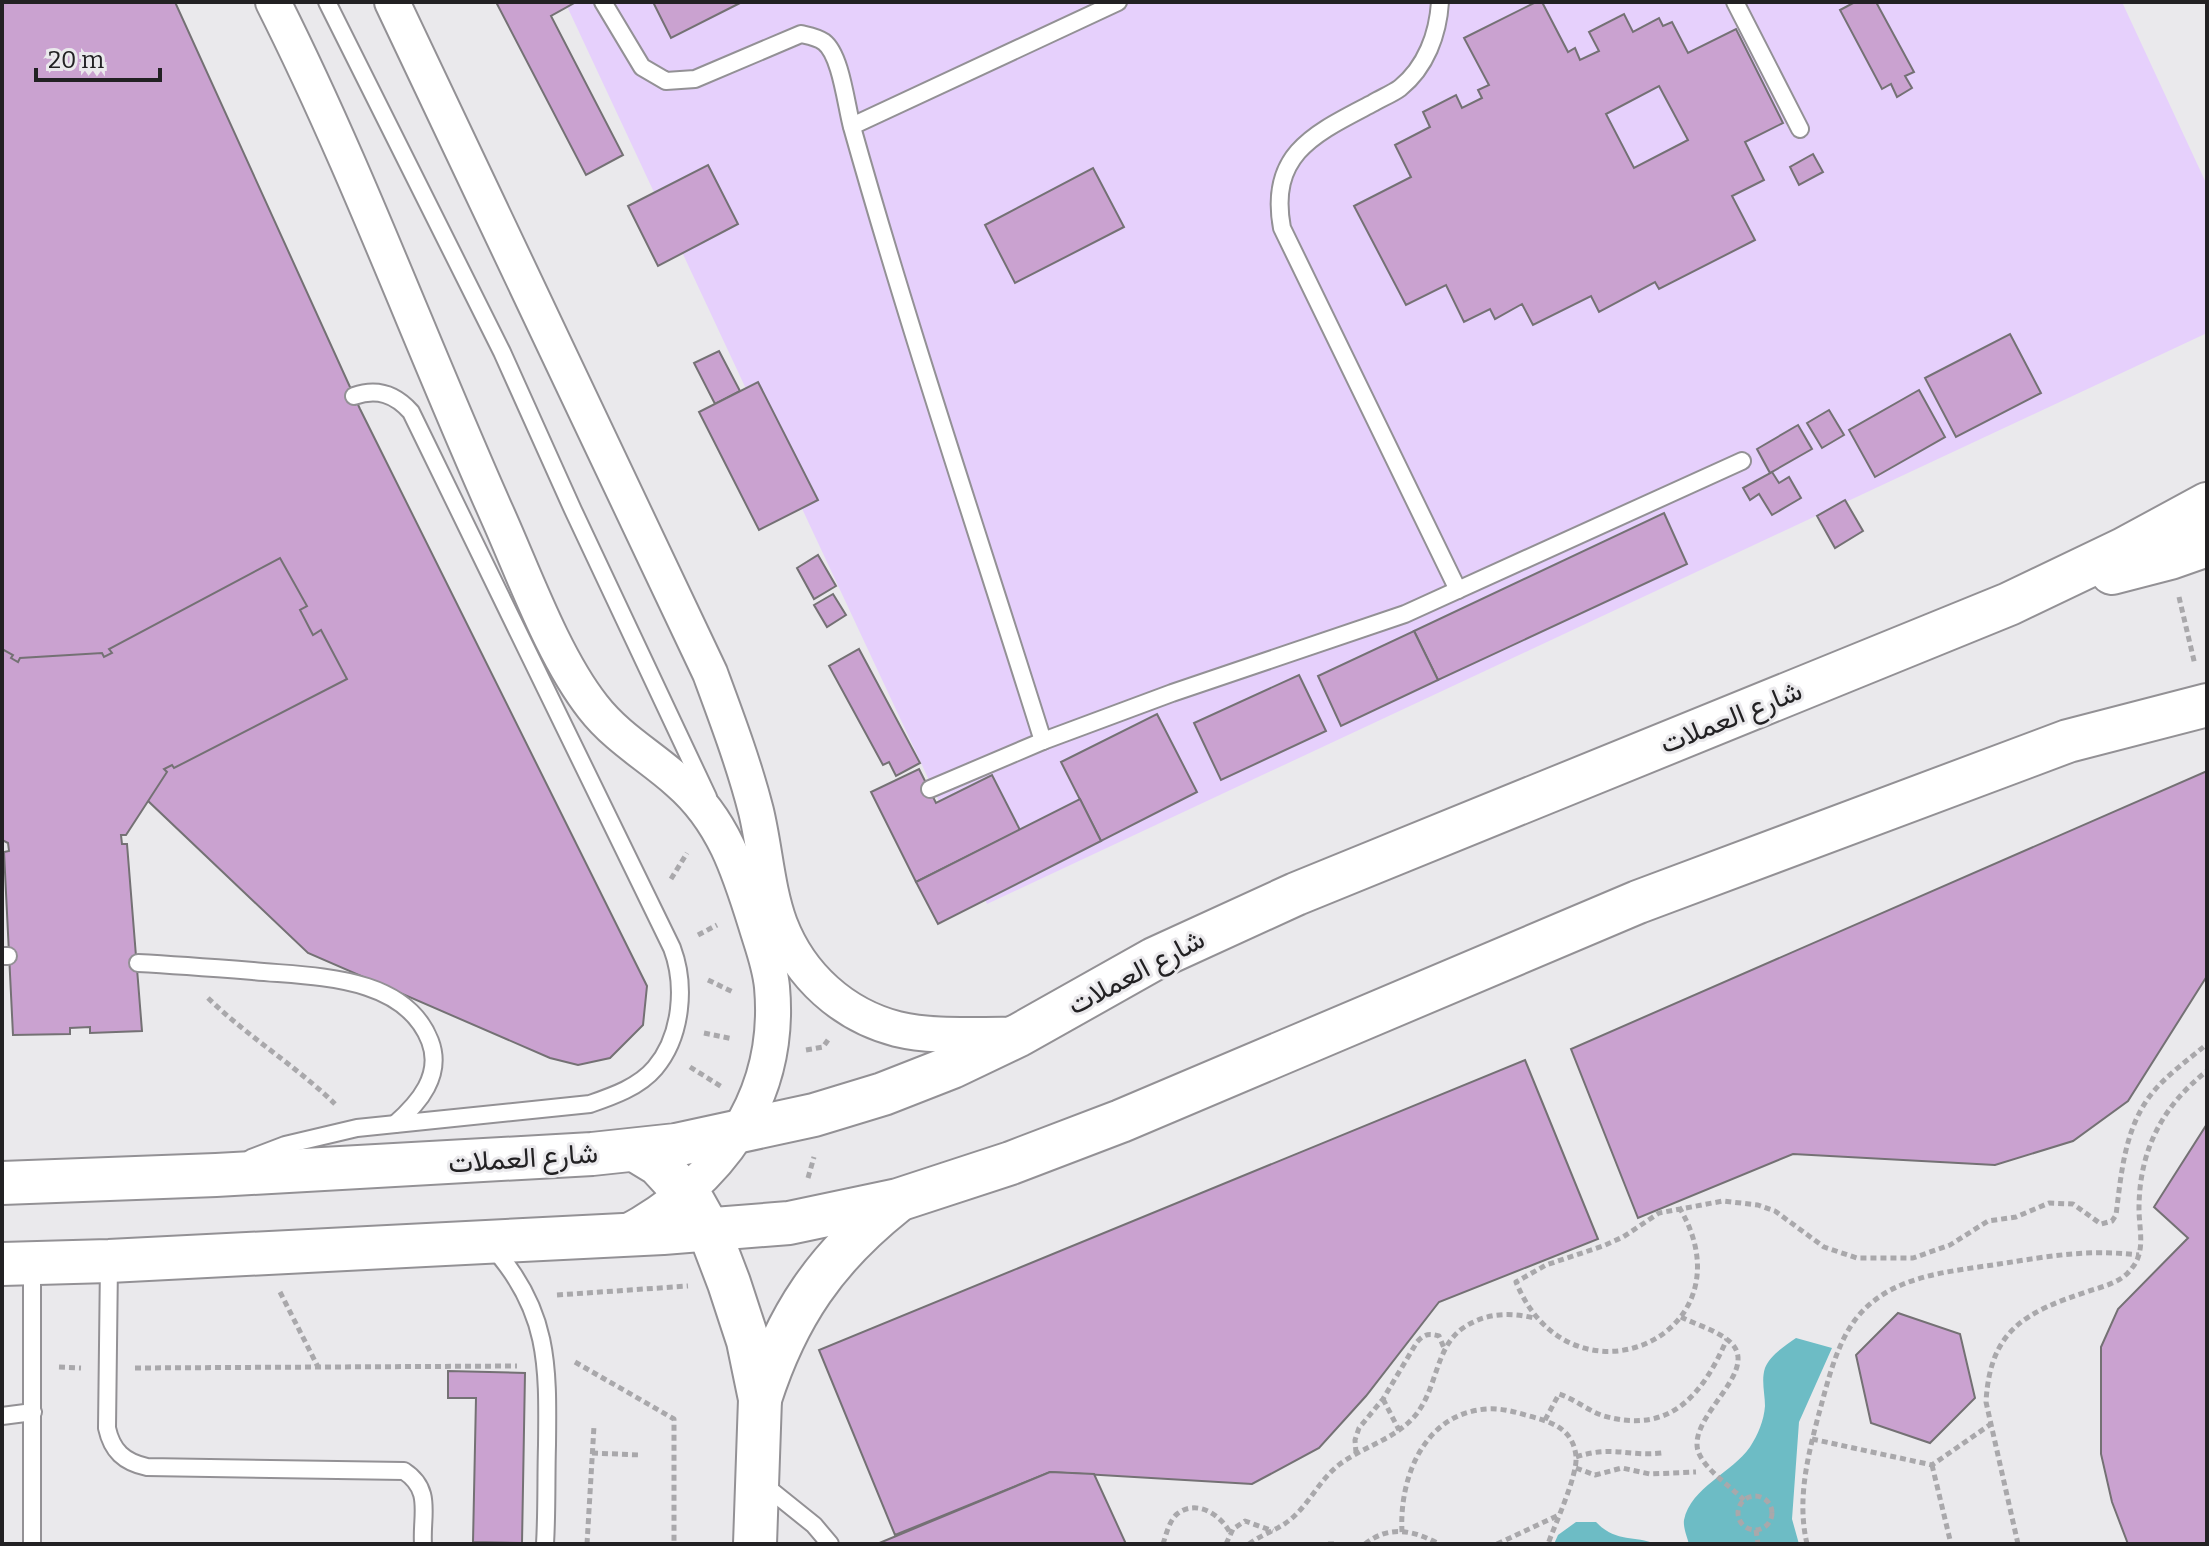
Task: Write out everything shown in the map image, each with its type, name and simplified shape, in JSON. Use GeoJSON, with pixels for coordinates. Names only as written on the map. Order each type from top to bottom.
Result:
{"type":"FeatureCollection","features":[{"type":"Feature","properties":{"kind":"street"},"geometry":{"type":"LineString","coordinates":[[273,2],[345,153],[474,463],[562,657],[593,707],[612,729],[677,780],[717,825],[750,908],[780,955],[804,968],[826,992],[851,1011],[874,1021],[924,1033],[1019,1035]]}},
{"type":"Feature","properties":{"kind":"street"},"geometry":{"type":"LineString","coordinates":[[392,2],[710,673],[748,783],[780,924],[771,1048],[746,1119],[715,1164],[686,1192],[656,1216],[622,1235]]}},
{"type":"Feature","properties":{"kind":"street","name":"شارع العملات"},"geometry":{"type":"LineString","coordinates":[[2,1183],[549,1158],[635,1150],[746,1119],[814,1115],[883,1094],[952,1067],[1019,1035],[1154,959],[1296,894],[2009,604],[2207,504]]}},
{"type":"Feature","properties":{"kind":"street"},"geometry":{"type":"LineString","coordinates":[[2061,580],[2099,576],[2189,552]]}},
{"type":"Feature","properties":{"kind":"street"},"geometry":{"type":"LineString","coordinates":[[17,1263],[622,1235],[789,1223],[898,1200],[1011,1163],[1121,1121],[1638,902],[2006,763],[2116,727],[2205,693]]}},
{"type":"Feature","properties":{"kind":"street"},"geometry":{"type":"LineString","coordinates":[[635,1150],[658,1164],[686,1192],[708,1228],[748,1341],[760,1399],[755,1544]]}},
{"type":"Feature","properties":{"kind":"street"},"geometry":{"type":"LineString","coordinates":[[760,1399],[790,1323],[811,1288],[836,1256],[898,1200]]}},
{"type":"Feature","properties":{"kind":"lane"},"geometry":{"type":"LineString","coordinates":[[327,2],[502,352],[573,510],[687,747],[717,825]]}},
{"type":"Feature","properties":{"kind":"lane"},"geometry":{"type":"LineString","coordinates":[[603,2],[642,67],[666,81],[695,79],[801,34],[826,43],[834,54],[852,126],[912,325],[1043,741]]}},
{"type":"Feature","properties":{"kind":"lane"},"geometry":{"type":"LineString","coordinates":[[852,126],[1118,2]]}},
{"type":"Feature","properties":{"kind":"lane"},"geometry":{"type":"LineString","coordinates":[[1440,2],[1439,23],[1430,48],[1417,70],[1399,89],[1321,131],[1305,143],[1292,157],[1284,174],[1279,192],[1279,210],[1282,228],[1458,590]]}},
{"type":"Feature","properties":{"kind":"lane"},"geometry":{"type":"LineString","coordinates":[[1735,2],[1800,129]]}},
{"type":"Feature","properties":{"kind":"lane"},"geometry":{"type":"LineString","coordinates":[[216,1175],[285,1145],[357,1128],[590,1104],[614,1096],[636,1084],[655,1068],[675,1026],[681,998],[678,965],[672,948],[411,412],[402,402],[380,392],[354,396]]}},
{"type":"Feature","properties":{"kind":"lane"},"geometry":{"type":"LineString","coordinates":[[930,789],[1043,741],[1405,614],[1742,461]]}},
{"type":"Feature","properties":{"kind":"lane"},"geometry":{"type":"LineString","coordinates":[[138,963],[347,981],[395,1000],[412,1012],[425,1029],[432,1048],[433,1069],[427,1089],[415,1107],[395,1124]]}},
{"type":"Feature","properties":{"kind":"lane"},"geometry":{"type":"LineString","coordinates":[[488,1242],[514,1274],[534,1311],[547,1366],[545,1544]]}},
{"type":"Feature","properties":{"kind":"lane"},"geometry":{"type":"LineString","coordinates":[[109,1261],[107,1428],[110,1442],[119,1455],[132,1464],[147,1467],[404,1471],[415,1478],[422,1490],[423,1544]]}},
{"type":"Feature","properties":{"kind":"lane"},"geometry":{"type":"LineString","coordinates":[[17,1263],[33,1367],[32,1544]]}},
{"type":"Feature","properties":{"kind":"lane"},"geometry":{"type":"LineString","coordinates":[[2,1416],[33,1412]]}},
{"type":"Feature","properties":{"kind":"lane"},"geometry":{"type":"LineString","coordinates":[[758,1479],[814,1525],[830,1544]]}},
{"type":"Feature","properties":{"kind":"path"},"geometry":{"type":"LineString","coordinates":[[2189,552],[2205,693]]}},
{"type":"Feature","properties":{"kind":"path"},"geometry":{"type":"LineString","coordinates":[[653,909],[717,825]]}},
{"type":"Feature","properties":{"kind":"path"},"geometry":{"type":"LineString","coordinates":[[672,948],[750,908]]}},
{"type":"Feature","properties":{"kind":"path"},"geometry":{"type":"LineString","coordinates":[[180,965],[232,1022],[314,1083],[357,1128]]}},
{"type":"Feature","properties":{"kind":"path"},"geometry":{"type":"LineString","coordinates":[[678,965],[773,1012]]}},
{"type":"Feature","properties":{"kind":"path"},"geometry":{"type":"LineString","coordinates":[[1679,1207],[1693,1235],[1696,1254],[1694,1292],[1681,1317],[1663,1335],[1647,1345],[1609,1351],[1588,1350],[1568,1343],[1550,1332],[1523,1301],[1516,1282],[1546,1265],[1623,1237],[1659,1213],[1679,1207],[1723,1201],[1758,1205],[1796,1224],[1836,1253],[1867,1259],[1924,1255],[1950,1245],[1988,1221],[2016,1217],[2049,1203],[2073,1204],[2101,1224],[2106,1223],[2116,1215],[2119,1178],[2139,1114],[2158,1086],[2207,1044]]}},
{"type":"Feature","properties":{"kind":"path"},"geometry":{"type":"LineString","coordinates":[[665,1052],[746,1119]]}},
{"type":"Feature","properties":{"kind":"path"},"geometry":{"type":"LineString","coordinates":[[2018,1544],[1986,1402],[1994,1359],[2011,1331],[2037,1310],[2114,1283],[2125,1276],[2139,1255],[2139,1185],[2144,1158],[2165,1113],[2179,1095],[2207,1071]]}},
{"type":"Feature","properties":{"kind":"path"},"geometry":{"type":"LineString","coordinates":[[555,1238],[558,1310]]}},
{"type":"Feature","properties":{"kind":"path"},"geometry":{"type":"LineString","coordinates":[[1807,1544],[1802,1504],[1805,1471],[1837,1354],[1854,1321],[1887,1291],[1928,1275],[2056,1253],[2089,1251],[2139,1255]]}},
{"type":"Feature","properties":{"kind":"path"},"geometry":{"type":"LineString","coordinates":[[260,1252],[318,1367]]}},
{"type":"Feature","properties":{"kind":"path"},"geometry":{"type":"LineString","coordinates":[[557,1295],[729,1283]]}},
{"type":"Feature","properties":{"kind":"path"},"geometry":{"type":"LineString","coordinates":[[1249,1544],[1274,1531],[1301,1509],[1336,1467],[1411,1421],[1424,1405],[1448,1341],[1463,1329],[1479,1319],[1517,1314],[1535,1318]]}},
{"type":"Feature","properties":{"kind":"path"},"geometry":{"type":"LineString","coordinates":[[1681,1317],[1727,1339],[1736,1350],[1739,1360],[1737,1372],[1699,1428],[1697,1440],[1702,1459],[1744,1500]]}},
{"type":"Feature","properties":{"kind":"path"},"geometry":{"type":"LineString","coordinates":[[1356,1453],[1355,1440],[1359,1428],[1383,1399],[1423,1336],[1431,1333],[1439,1336],[1444,1344],[1444,1353]]}},
{"type":"Feature","properties":{"kind":"path"},"geometry":{"type":"LineString","coordinates":[[1545,1420],[1559,1394],[1604,1416],[1626,1420],[1648,1420],[1672,1413],[1693,1398],[1707,1379],[1727,1339]]}},
{"type":"Feature","properties":{"kind":"path"},"geometry":{"type":"LineString","coordinates":[[572,1360],[674,1419],[674,1544]]}},
{"type":"Feature","properties":{"kind":"path"},"geometry":{"type":"LineString","coordinates":[[33,1367],[547,1366]]}},
{"type":"Feature","properties":{"kind":"path"},"geometry":{"type":"LineString","coordinates":[[1383,1399],[1399,1430]]}},
{"type":"Feature","properties":{"kind":"path"},"geometry":{"type":"LineString","coordinates":[[1402,1532],[1400,1507],[1410,1470],[1421,1449],[1451,1420],[1468,1412],[1504,1409],[1545,1420],[1564,1429],[1573,1442],[1576,1468],[1548,1544]]}},
{"type":"Feature","properties":{"kind":"path"},"geometry":{"type":"LineString","coordinates":[[1812,1439],[1932,1465],[1991,1424]]}},
{"type":"Feature","properties":{"kind":"path"},"geometry":{"type":"LineString","coordinates":[[587,1544],[594,1426]]}},
{"type":"Feature","properties":{"kind":"path"},"geometry":{"type":"LineString","coordinates":[[1576,1457],[1611,1449],[1649,1455],[1662,1453]]}},
{"type":"Feature","properties":{"kind":"path"},"geometry":{"type":"LineString","coordinates":[[592,1453],[641,1455]]}},
{"type":"Feature","properties":{"kind":"path"},"geometry":{"type":"LineString","coordinates":[[1932,1465],[1951,1544]]}},
{"type":"Feature","properties":{"kind":"path"},"geometry":{"type":"LineString","coordinates":[[1576,1468],[1595,1475],[1622,1468],[1650,1474],[1696,1472]]}},
{"type":"Feature","properties":{"kind":"path"},"geometry":{"type":"LineString","coordinates":[[1758,1496],[1769,1503],[1772,1517],[1763,1528],[1756,1530],[1741,1522],[1739,1510],[1744,1500],[1758,1496]]}},
{"type":"Feature","properties":{"kind":"path"},"geometry":{"type":"LineString","coordinates":[[1163,1544],[1167,1530],[1177,1515],[1187,1510],[1210,1511],[1227,1525],[1231,1535]]}},
{"type":"Feature","properties":{"kind":"path"},"geometry":{"type":"LineString","coordinates":[[1497,1544],[1558,1515]]}},
{"type":"Feature","properties":{"kind":"path"},"geometry":{"type":"LineString","coordinates":[[1226,1544],[1233,1529],[1245,1521],[1274,1531]]}},
{"type":"Feature","properties":{"kind":"path"},"geometry":{"type":"LineString","coordinates":[[1756,1530],[1758,1544]]}},
{"type":"Feature","properties":{"kind":"path"},"geometry":{"type":"LineString","coordinates":[[1365,1544],[1384,1531],[1402,1532],[1439,1544]]}},
{"type":"Feature","properties":{"kind":"path"},"geometry":{"type":"LineString","coordinates":[[1328,1544],[1337,1544]]}},
{"type":"Feature","properties":{"kind":"shaded area"},"geometry":{"type":"Polygon","coordinates":[[[565,2],[2122,2],[2207,185],[2207,333],[987,904],[565,2]]]}},
{"type":"Feature","properties":{"kind":"water"},"geometry":{"type":"Polygon","coordinates":[[[1796,1338],[1832,1348],[1799,1422],[1792,1519],[1799,1544],[1689,1544],[1684,1523],[1688,1508],[1703,1489],[1742,1456],[1756,1438],[1764,1411],[1763,1382],[1767,1363],[1796,1338]]]}},
{"type":"Feature","properties":{"kind":"water"},"geometry":{"type":"Polygon","coordinates":[[[1576,1522],[1596,1522],[1618,1536],[1656,1544],[1554,1544],[1558,1535],[1576,1522]]]}},
{"type":"Feature","properties":{"kind":"building"},"geometry":{"type":"Polygon","coordinates":[[[2,2],[175,2],[360,409],[647,986],[643,1025],[610,1058],[578,1065],[550,1058],[308,953],[146,799],[83,694],[2,695],[2,2]]]}},
{"type":"Feature","properties":{"kind":"building"},"geometry":{"type":"Polygon","coordinates":[[[496,2],[576,2],[551,16],[623,155],[586,175],[496,2]]]}},
{"type":"Feature","properties":{"kind":"building"},"geometry":{"type":"Polygon","coordinates":[[[653,2],[742,2],[671,38],[653,2]]]}},
{"type":"Feature","properties":{"kind":"building"},"geometry":{"type":"Polygon","coordinates":[[[1536,2],[1542,2],[1568,52],[1575,48],[1580,60],[1599,51],[1589,32],[1624,14],[1633,32],[1659,18],[1663,26],[1672,22],[1688,53],[1736,29],[1783,123],[1745,142],[1764,180],[1732,196],[1755,240],[1659,289],[1655,282],[1599,312],[1591,296],[1533,325],[1522,304],[1495,319],[1490,309],[1464,322],[1446,285],[1406,305],[1354,206],[1411,177],[1395,145],[1430,127],[1423,112],[1456,95],[1462,108],[1482,98],[1478,90],[1489,85],[1464,38],[1536,2]],[[1659,86],[1606,114],[1634,168],[1688,140],[1659,86]]]}},
{"type":"Feature","properties":{"kind":"building"},"geometry":{"type":"Polygon","coordinates":[[[1855,2],[1876,2],[1914,72],[1905,76],[1912,88],[1897,97],[1891,84],[1882,89],[1840,10],[1855,2]]]}},
{"type":"Feature","properties":{"kind":"building"},"geometry":{"type":"Polygon","coordinates":[[[1813,154],[1823,172],[1799,185],[1790,167],[1813,154]]]}},
{"type":"Feature","properties":{"kind":"building"},"geometry":{"type":"Polygon","coordinates":[[[708,165],[738,224],[658,266],[628,206],[708,165]]]}},
{"type":"Feature","properties":{"kind":"building"},"geometry":{"type":"Polygon","coordinates":[[[1093,168],[1124,227],[1015,283],[985,225],[1093,168]]]}},
{"type":"Feature","properties":{"kind":"building"},"geometry":{"type":"Polygon","coordinates":[[[2010,334],[2041,393],[1956,437],[1925,378],[2010,334]]]}},
{"type":"Feature","properties":{"kind":"building"},"geometry":{"type":"Polygon","coordinates":[[[719,351],[740,391],[715,404],[694,363],[719,351]]]}},
{"type":"Feature","properties":{"kind":"building"},"geometry":{"type":"Polygon","coordinates":[[[758,382],[818,500],[759,530],[699,412],[758,382]]]}},
{"type":"Feature","properties":{"kind":"building"},"geometry":{"type":"Polygon","coordinates":[[[1919,390],[1945,437],[1875,477],[1849,430],[1919,390]]]}},
{"type":"Feature","properties":{"kind":"building"},"geometry":{"type":"Polygon","coordinates":[[[1829,410],[1844,435],[1822,448],[1807,423],[1829,410]]]}},
{"type":"Feature","properties":{"kind":"building"},"geometry":{"type":"Polygon","coordinates":[[[1798,425],[1812,449],[1770,473],[1757,449],[1798,425]]]}},
{"type":"Feature","properties":{"kind":"building"},"geometry":{"type":"Polygon","coordinates":[[[1772,472],[1779,483],[1789,477],[1801,498],[1772,515],[1759,494],[1750,500],[1743,488],[1772,472]]]}},
{"type":"Feature","properties":{"kind":"building"},"geometry":{"type":"Polygon","coordinates":[[[1845,500],[1863,531],[1835,548],[1817,516],[1845,500]]]}},
{"type":"Feature","properties":{"kind":"building"},"geometry":{"type":"Polygon","coordinates":[[[1664,513],[1687,564],[1438,680],[1414,631],[1664,513]]]}},
{"type":"Feature","properties":{"kind":"building"},"geometry":{"type":"Polygon","coordinates":[[[818,555],[836,586],[814,599],[797,568],[818,555]]]}},
{"type":"Feature","properties":{"kind":"building"},"geometry":{"type":"Polygon","coordinates":[[[280,558],[307,606],[300,610],[313,635],[321,630],[347,679],[174,768],[172,765],[164,769],[167,772],[126,835],[121,835],[122,844],[127,844],[142,1031],[90,1033],[90,1027],[70,1028],[70,1034],[13,1035],[4,852],[9,851],[8,843],[2,840],[2,649],[18,662],[20,658],[102,653],[104,657],[112,653],[109,649],[280,558]]]}},
{"type":"Feature","properties":{"kind":"building"},"geometry":{"type":"Polygon","coordinates":[[[833,594],[846,615],[827,627],[814,605],[833,594]]]}},
{"type":"Feature","properties":{"kind":"building"},"geometry":{"type":"Polygon","coordinates":[[[1414,631],[1438,680],[1341,726],[1318,676],[1414,631]]]}},
{"type":"Feature","properties":{"kind":"building"},"geometry":{"type":"Polygon","coordinates":[[[859,649],[920,763],[896,776],[889,762],[883,765],[829,666],[859,649]]]}},
{"type":"Feature","properties":{"kind":"building"},"geometry":{"type":"Polygon","coordinates":[[[1299,675],[1326,731],[1221,780],[1194,723],[1299,675]]]}},
{"type":"Feature","properties":{"kind":"building"},"geometry":{"type":"Polygon","coordinates":[[[1157,714],[1197,792],[1101,841],[1061,762],[1157,714]]]}},
{"type":"Feature","properties":{"kind":"building"},"geometry":{"type":"Polygon","coordinates":[[[919,769],[936,803],[992,775],[1020,830],[916,882],[871,792],[919,769]]]}},
{"type":"Feature","properties":{"kind":"building"},"geometry":{"type":"Polygon","coordinates":[[[2207,771],[2207,976],[2128,1101],[2073,1141],[1995,1165],[1793,1154],[1638,1218],[1571,1049],[2207,771]]]}},
{"type":"Feature","properties":{"kind":"building"},"geometry":{"type":"Polygon","coordinates":[[[1080,799],[1101,841],[938,924],[916,882],[1080,799]]]}},
{"type":"Feature","properties":{"kind":"building"},"geometry":{"type":"Polygon","coordinates":[[[1525,1060],[1598,1239],[1439,1302],[1366,1396],[1319,1448],[1252,1484],[1050,1472],[895,1535],[819,1350],[1525,1060]]]}},
{"type":"Feature","properties":{"kind":"building"},"geometry":{"type":"Polygon","coordinates":[[[2207,1124],[2207,1544],[2128,1544],[2112,1502],[2101,1454],[2101,1347],[2118,1309],[2188,1238],[2154,1207],[2207,1124]]]}},
{"type":"Feature","properties":{"kind":"building"},"geometry":{"type":"Polygon","coordinates":[[[1898,1313],[1960,1334],[1975,1398],[1930,1443],[1871,1423],[1856,1355],[1898,1313]]]}},
{"type":"Feature","properties":{"kind":"building"},"geometry":{"type":"Polygon","coordinates":[[[448,1371],[525,1373],[522,1543],[473,1542],[476,1398],[448,1398],[448,1371]]]}},
{"type":"Feature","properties":{"kind":"building"},"geometry":{"type":"Polygon","coordinates":[[[1050,1472],[1094,1474],[1126,1544],[877,1544],[1050,1472]]]}}]}
